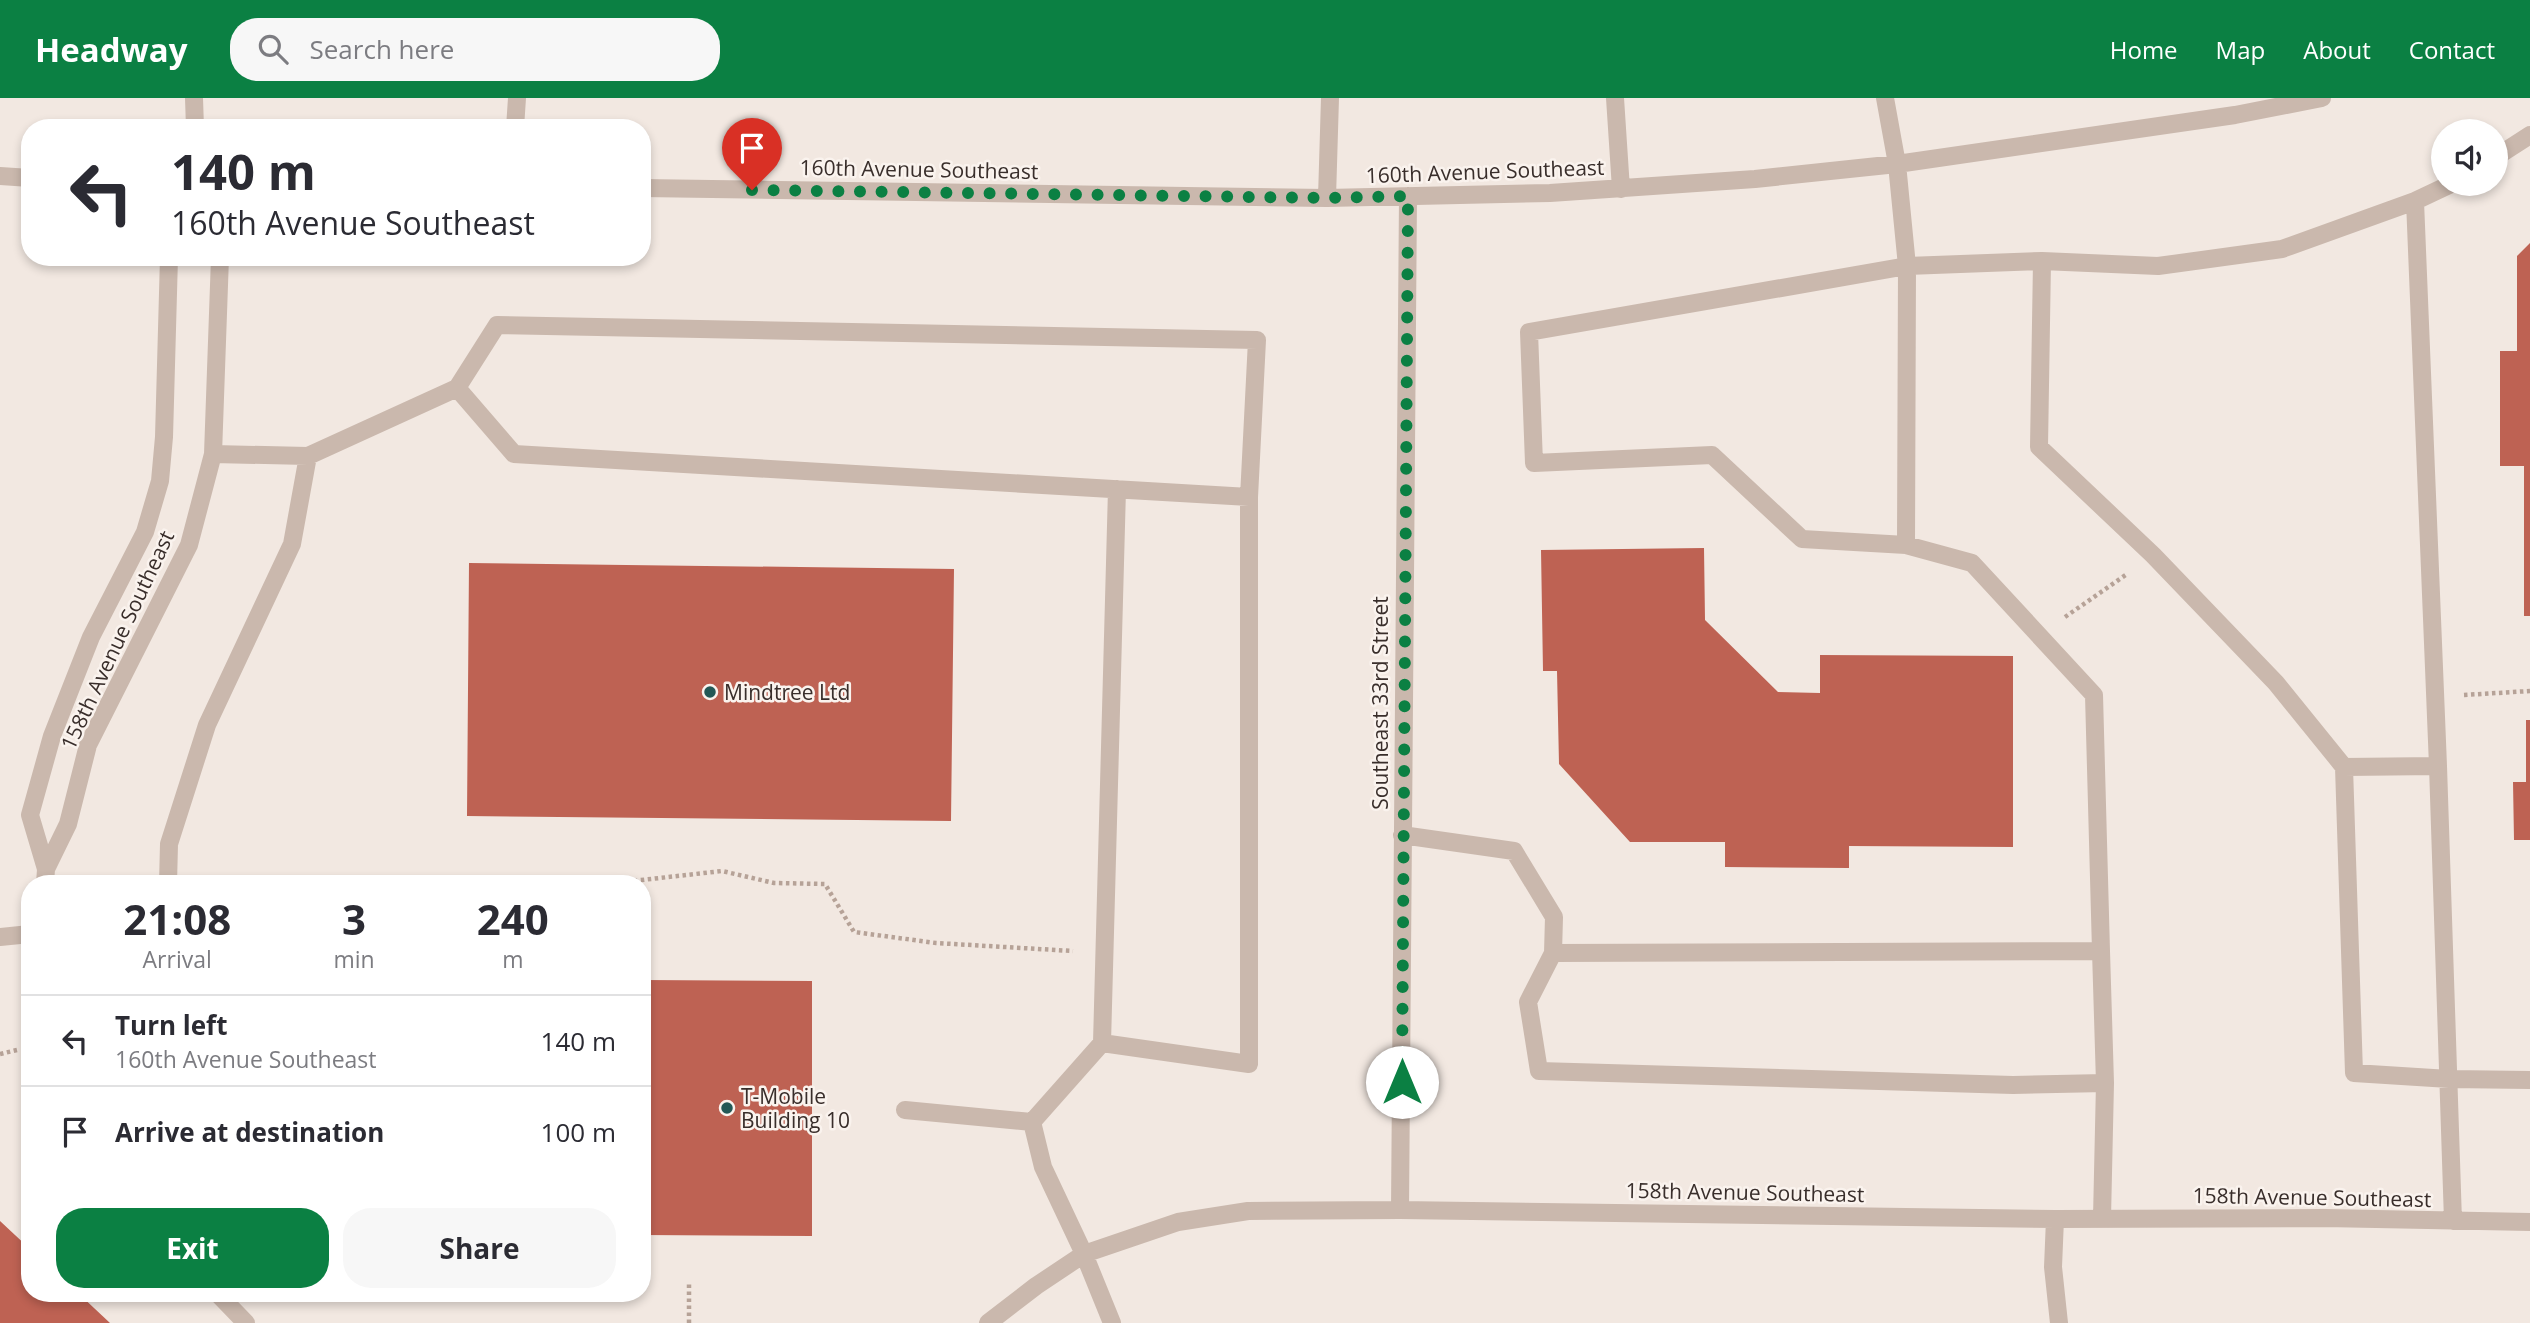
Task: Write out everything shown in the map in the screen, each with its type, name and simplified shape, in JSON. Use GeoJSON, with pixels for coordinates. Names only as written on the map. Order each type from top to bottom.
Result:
{"type":"FeatureCollection","features":[{"type":"Feature","properties":{"kind":"street"},"geometry":{"type":"LineString","coordinates":[[194,98],[195,119]]}},
{"type":"Feature","properties":{"kind":"street"},"geometry":{"type":"LineString","coordinates":[[516,119],[517,98]]}},
{"type":"Feature","properties":{"kind":"street"},"geometry":{"type":"LineString","coordinates":[[1327,198],[1330,98]]}},
{"type":"Feature","properties":{"kind":"street"},"geometry":{"type":"LineString","coordinates":[[1615,98],[1621,189]]}},
{"type":"Feature","properties":{"kind":"street"},"geometry":{"type":"LineString","coordinates":[[1885,98],[1897,164],[1907,266],[1906,545]]}},
{"type":"Feature","properties":{"kind":"street","name":"160th Avenue Southeast"},"geometry":{"type":"LineString","coordinates":[[651,188],[1327,198],[1550,193],[1755,179],[1897,164],[2235,115],[2322,98]]}},
{"type":"Feature","properties":{"kind":"street"},"geometry":{"type":"LineString","coordinates":[[2508,149],[2530,135]]}},
{"type":"Feature","properties":{"kind":"street"},"geometry":{"type":"LineString","coordinates":[[0,176],[21,177]]}},
{"type":"Feature","properties":{"kind":"street"},"geometry":{"type":"LineString","coordinates":[[2102,1219],[2105,1083],[2094,695],[1972,563],[1906,545],[1802,539],[1712,455],[1534,463],[1529,332],[1907,266],[2042,261],[2158,266],[2282,249],[2431,193]]}},
{"type":"Feature","properties":{"kind":"street","name":"Southeast 33rd Street"},"geometry":{"type":"LineString","coordinates":[[1400,1210],[1408,196]]}},
{"type":"Feature","properties":{"kind":"street"},"geometry":{"type":"LineString","coordinates":[[2415,201],[2436,696],[2453,1221]]}},
{"type":"Feature","properties":{"kind":"street"},"geometry":{"type":"LineString","coordinates":[[2042,261],[2039,447],[2153,555],[2276,682],[2344,768],[2354,1073],[2449,1079],[2530,1080]]}},
{"type":"Feature","properties":{"kind":"street","name":"158th Avenue Southeast"},"geometry":{"type":"LineString","coordinates":[[45,875],[30,815],[52,737],[91,638],[145,532],[160,481],[164,437],[169,266]]}},
{"type":"Feature","properties":{"kind":"street","name":"158th Avenue Southeast"},"geometry":{"type":"LineString","coordinates":[[47,875],[68,824],[88,745],[189,545],[213,454],[220,266]]}},
{"type":"Feature","properties":{"kind":"street"},"geometry":{"type":"LineString","coordinates":[[213,454],[308,456],[457,388],[497,325],[1257,340],[1249,497],[1249,1064],[1102,1043]]}},
{"type":"Feature","properties":{"kind":"street"},"geometry":{"type":"LineString","coordinates":[[457,388],[514,454],[1249,497]]}},
{"type":"Feature","properties":{"kind":"street"},"geometry":{"type":"LineString","coordinates":[[168,875],[169,844],[206,725],[292,544],[308,456]]}},
{"type":"Feature","properties":{"kind":"street"},"geometry":{"type":"LineString","coordinates":[[1032,1122],[1102,1043],[1117,489]]}},
{"type":"Feature","properties":{"kind":"street"},"geometry":{"type":"LineString","coordinates":[[2344,768],[2438,766]]}},
{"type":"Feature","properties":{"kind":"street"},"geometry":{"type":"LineString","coordinates":[[1402,835],[1514,851],[1554,917],[1553,953],[1528,1002],[1539,1071],[2013,1086],[2105,1083]]}},
{"type":"Feature","properties":{"kind":"street"},"geometry":{"type":"LineString","coordinates":[[0,937],[21,935]]}},
{"type":"Feature","properties":{"kind":"street"},"geometry":{"type":"LineString","coordinates":[[1553,953],[2101,951]]}},
{"type":"Feature","properties":{"kind":"street"},"geometry":{"type":"LineString","coordinates":[[905,1110],[1032,1122]]}},
{"type":"Feature","properties":{"kind":"street"},"geometry":{"type":"LineString","coordinates":[[1032,1122],[1043,1167],[1112,1323]]}},
{"type":"Feature","properties":{"kind":"street","name":"158th Avenue Southeast"},"geometry":{"type":"LineString","coordinates":[[988,1323],[1036,1286],[1084,1255],[1178,1222],[1248,1211],[1400,1210],[2530,1222]]}},
{"type":"Feature","properties":{"kind":"street"},"geometry":{"type":"LineString","coordinates":[[2055,1219],[2053,1267],[2059,1323]]}},
{"type":"Feature","properties":{"kind":"street"},"geometry":{"type":"LineString","coordinates":[[226,1302],[246,1323]]}},
{"type":"Feature","properties":{"kind":"path"},"geometry":{"type":"LineString","coordinates":[[2039,635],[2153,555]]}},
{"type":"Feature","properties":{"kind":"path"},"geometry":{"type":"LineString","coordinates":[[2436,696],[2530,691]]}},
{"type":"Feature","properties":{"kind":"path"},"geometry":{"type":"LineString","coordinates":[[651,879],[722,872],[774,883],[825,884],[854,932],[936,943],[1104,953]]}},
{"type":"Feature","properties":{"kind":"path"},"geometry":{"type":"LineString","coordinates":[[0,1054],[17,1050]]}},
{"type":"Feature","properties":{"kind":"path"},"geometry":{"type":"LineString","coordinates":[[689,1284],[689,1323]]}},
{"type":"Feature","properties":{"kind":"building"},"geometry":{"type":"Polygon","coordinates":[[[2530,243],[2530,616],[2524,616],[2524,466],[2500,466],[2500,351],[2517,351],[2517,256],[2530,243]]]}},
{"type":"Feature","properties":{"kind":"building"},"geometry":{"type":"Polygon","coordinates":[[[1704,548],[1705,620],[1778,692],[1820,693],[1820,655],[2013,656],[2013,847],[1849,846],[1849,868],[1725,867],[1725,842],[1630,842],[1559,764],[1557,671],[1543,671],[1541,550],[1704,548]]]}},
{"type":"Feature","properties":{"kind":"building","name":"Mindtree Ltd"},"geometry":{"type":"Polygon","coordinates":[[[469,563],[954,569],[951,821],[467,816],[469,563]]]}},
{"type":"Feature","properties":{"kind":"building"},"geometry":{"type":"Polygon","coordinates":[[[2526,720],[2530,720],[2530,840],[2514,840],[2513,782],[2526,782],[2526,720]]]}},
{"type":"Feature","properties":{"kind":"building","name":"T-Mobile Building 10"},"geometry":{"type":"Polygon","coordinates":[[[651,980],[812,981],[812,1236],[651,1235],[651,980]]]}},
{"type":"Feature","properties":{"kind":"building"},"geometry":{"type":"Polygon","coordinates":[[[0,1221],[21,1241],[21,1302],[88,1302],[110,1323],[0,1323],[0,1221]]]}},
{"type":"Feature","properties":{"kind":"place","name":"Mindtree Ltd"},"geometry":{"type":"Point","coordinates":[710,692]}},
{"type":"Feature","properties":{"kind":"place","name":"T-Mobile Building 10"},"geometry":{"type":"Point","coordinates":[727,1108]}},
{"type":"Feature","properties":{"kind":"route"},"geometry":{"type":"LineString","coordinates":[[752,190],[1327,198],[1408,196],[1402,1082]]}}]}
